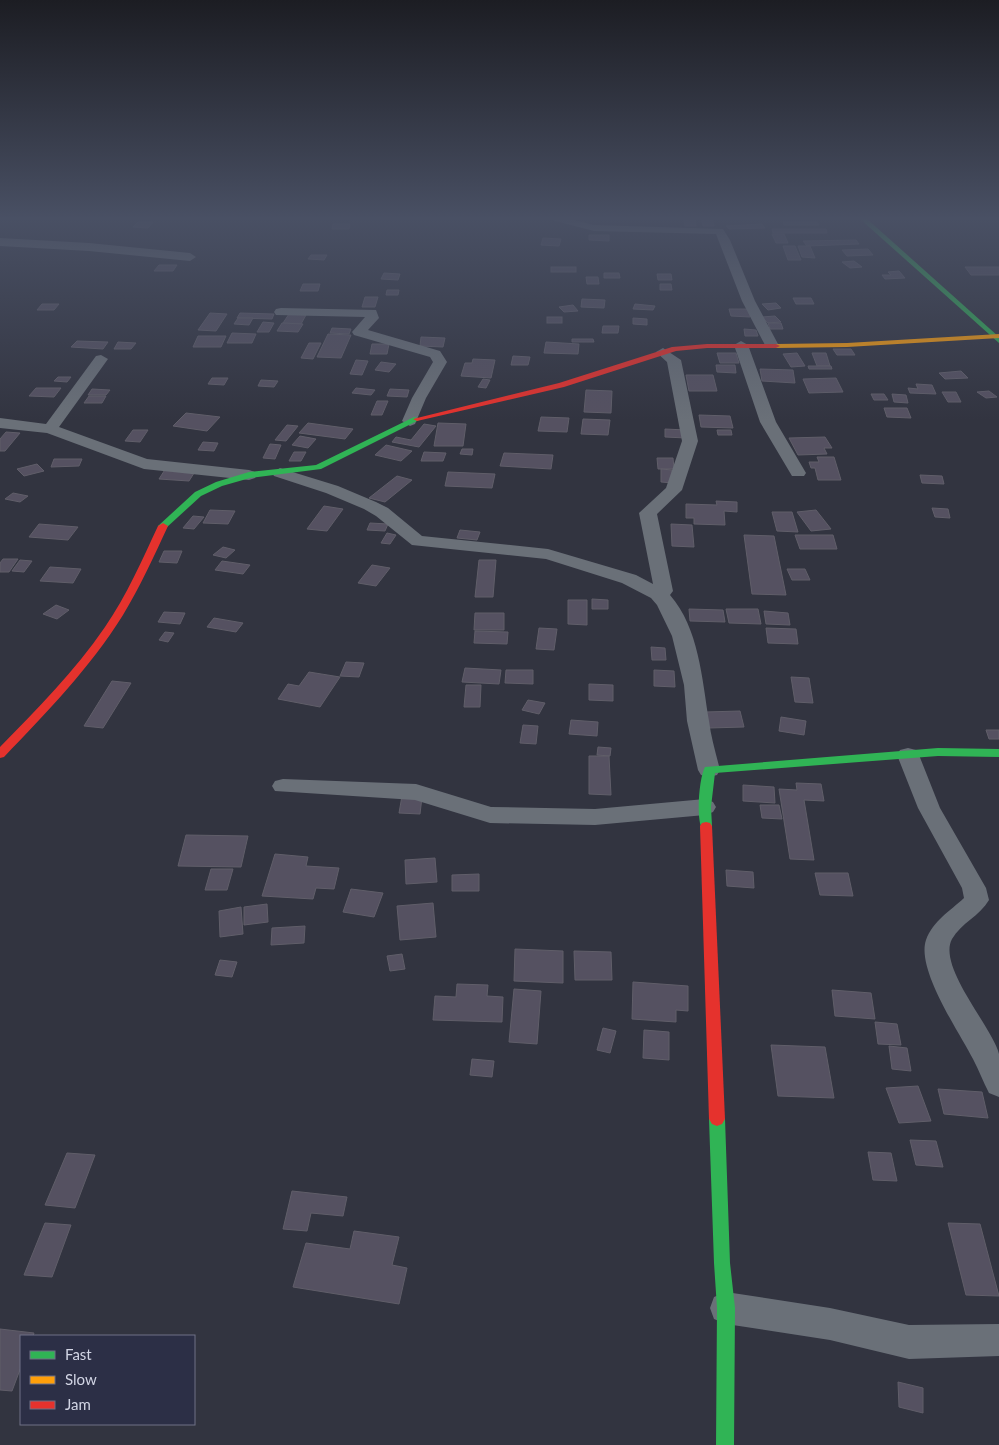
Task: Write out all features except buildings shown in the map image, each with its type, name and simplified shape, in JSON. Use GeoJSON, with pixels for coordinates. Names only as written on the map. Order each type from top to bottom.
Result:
{"type":"FeatureCollection","features":[{"type":"Feature","properties":{"kind":"street"},"geometry":{"type":"LineString","coordinates":[[743,285],[770,344]]}},
{"type":"Feature","properties":{"kind":"street"},"geometry":{"type":"LineString","coordinates":[[938,285],[997,338]]}},
{"type":"Feature","properties":{"kind":"street"},"geometry":{"type":"LineString","coordinates":[[281,312],[371,313],[372,318],[359,332],[435,354],[440,362],[419,398],[410,421]]}},
{"type":"Feature","properties":{"kind":"street"},"geometry":{"type":"LineString","coordinates":[[0,423],[50,429],[144,464],[249,475],[280,473],[311,469],[330,462],[410,421],[561,385],[663,352],[707,346],[925,342],[997,338]]}},
{"type":"Feature","properties":{"kind":"street"},"geometry":{"type":"LineString","coordinates":[[741,345],[768,422],[798,473]]}},
{"type":"Feature","properties":{"kind":"street"},"geometry":{"type":"LineString","coordinates":[[658,594],[664,591],[648,513],[674,490],[690,441],[674,360],[663,352]]}},
{"type":"Feature","properties":{"kind":"street"},"geometry":{"type":"LineString","coordinates":[[50,429],[101,360]]}},
{"type":"Feature","properties":{"kind":"street"},"geometry":{"type":"LineString","coordinates":[[280,473],[338,493],[382,512],[410,537],[418,541],[548,554],[628,579],[658,594],[666,603],[682,636],[694,685],[698,721],[709,770],[705,807],[722,1263],[726,1308],[725,1445]]}},
{"type":"Feature","properties":{"kind":"street"},"geometry":{"type":"LineString","coordinates":[[0,754],[58,694],[110,627],[170,518],[198,494],[219,484],[249,475]]}},
{"type":"Feature","properties":{"kind":"street"},"geometry":{"type":"LineString","coordinates":[[709,770],[938,752],[999,753]]}},
{"type":"Feature","properties":{"kind":"street"},"geometry":{"type":"LineString","coordinates":[[908,755],[929,808],[974,888],[977,900],[944,930],[937,944],[938,962],[959,1006],[995,1070],[999,1085]]}},
{"type":"Feature","properties":{"kind":"street"},"geometry":{"type":"LineString","coordinates":[[283,786],[416,792],[490,815],[595,817],[705,807]]}},
{"type":"Feature","properties":{"kind":"street"},"geometry":{"type":"LineString","coordinates":[[726,1308],[830,1324],[909,1342],[999,1340]]}},
{"type":"Feature","properties":{"kind":"traffic: fast"},"geometry":{"type":"LineString","coordinates":[[937,285],[999,341]]}},
{"type":"Feature","properties":{"kind":"traffic: fast"},"geometry":{"type":"LineString","coordinates":[[163,526],[198,494],[219,484],[249,475],[318,467],[417,419]]}},
{"type":"Feature","properties":{"kind":"traffic: fast"},"geometry":{"type":"LineString","coordinates":[[706,826],[705,807],[709,770],[938,752],[999,753]]}},
{"type":"Feature","properties":{"kind":"traffic: fast"},"geometry":{"type":"LineString","coordinates":[[717,1119],[722,1263],[726,1308],[725,1445]]}},
{"type":"Feature","properties":{"kind":"traffic: slow"},"geometry":{"type":"LineString","coordinates":[[776,346],[847,345],[999,336]]}},
{"type":"Feature","properties":{"kind":"traffic: jam"},"geometry":{"type":"LineString","coordinates":[[417,419],[561,385],[675,349],[707,346],[776,346]]}},
{"type":"Feature","properties":{"kind":"traffic: jam"},"geometry":{"type":"LineString","coordinates":[[0,754],[58,693],[98,644],[132,591],[163,526]]}},
{"type":"Feature","properties":{"kind":"traffic: jam"},"geometry":{"type":"LineString","coordinates":[[706,826],[717,1119]]}}]}
